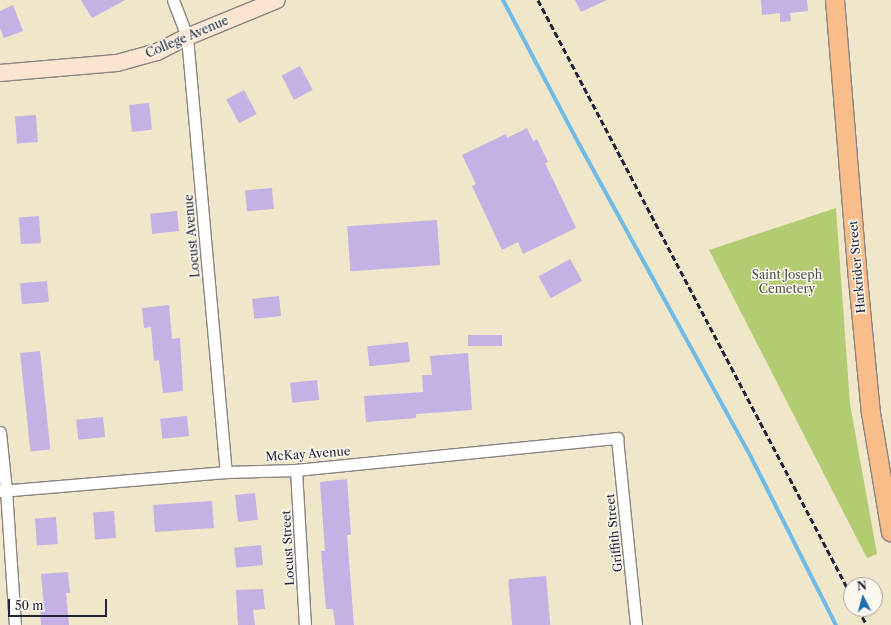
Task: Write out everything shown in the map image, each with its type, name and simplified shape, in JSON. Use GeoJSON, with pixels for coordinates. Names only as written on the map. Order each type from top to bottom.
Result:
{"type":"FeatureCollection","features":[{"type":"Feature","properties":{"kind":"main road","name":"Harkrider Street"},"geometry":{"type":"LineString","coordinates":[[835,0],[858,279],[871,413],[891,532]]}},
{"type":"Feature","properties":{"kind":"street","name":"Locust Avenue"},"geometry":{"type":"LineString","coordinates":[[173,0],[187,37],[226,472]]}},
{"type":"Feature","properties":{"kind":"street","name":"College Avenue"},"geometry":{"type":"LineString","coordinates":[[0,73],[117,63],[157,52],[187,37],[277,0]]}},
{"type":"Feature","properties":{"kind":"street"},"geometry":{"type":"LineString","coordinates":[[0,432],[3,490],[15,625]]}},
{"type":"Feature","properties":{"kind":"street","name":"McKay Avenue"},"geometry":{"type":"LineString","coordinates":[[3,490],[226,472],[296,470],[617,438]]}},
{"type":"Feature","properties":{"kind":"street","name":"Griffith Street"},"geometry":{"type":"LineString","coordinates":[[617,438],[636,625]]}},
{"type":"Feature","properties":{"kind":"street","name":"Locust Street"},"geometry":{"type":"LineString","coordinates":[[296,470],[305,625]]}},
{"type":"Feature","properties":{"kind":"green space","name":"Saint Joseph Cemetery"},"geometry":{"type":"Polygon","coordinates":[[[836,208],[850,404],[877,554],[867,558],[709,250],[836,208]]]}},
{"type":"Feature","properties":{"kind":"building"},"geometry":{"type":"Polygon","coordinates":[[[81,0],[125,0],[92,18],[81,0]]]}},
{"type":"Feature","properties":{"kind":"building"},"geometry":{"type":"Polygon","coordinates":[[[575,0],[607,0],[581,12],[575,0]]]}},
{"type":"Feature","properties":{"kind":"building"},"geometry":{"type":"Polygon","coordinates":[[[761,0],[807,0],[808,11],[790,13],[791,21],[780,22],[780,13],[762,15],[761,0]]]}},
{"type":"Feature","properties":{"kind":"building"},"geometry":{"type":"Polygon","coordinates":[[[13,5],[23,31],[4,38],[0,28],[0,11],[13,5]]]}},
{"type":"Feature","properties":{"kind":"building"},"geometry":{"type":"Polygon","coordinates":[[[300,66],[313,90],[294,100],[281,76],[300,66]]]}},
{"type":"Feature","properties":{"kind":"building"},"geometry":{"type":"Polygon","coordinates":[[[244,90],[257,114],[239,123],[226,99],[244,90]]]}},
{"type":"Feature","properties":{"kind":"building"},"geometry":{"type":"Polygon","coordinates":[[[149,103],[152,130],[132,132],[129,105],[149,103]]]}},
{"type":"Feature","properties":{"kind":"building"},"geometry":{"type":"Polygon","coordinates":[[[36,115],[38,142],[17,143],[15,116],[36,115]]]}},
{"type":"Feature","properties":{"kind":"building"},"geometry":{"type":"Polygon","coordinates":[[[527,128],[533,141],[537,139],[548,162],[545,163],[576,228],[523,254],[518,242],[502,250],[472,186],[476,184],[462,155],[506,134],[507,138],[527,128]]]}},
{"type":"Feature","properties":{"kind":"building"},"geometry":{"type":"Polygon","coordinates":[[[272,188],[274,209],[247,211],[245,190],[272,188]]]}},
{"type":"Feature","properties":{"kind":"building"},"geometry":{"type":"Polygon","coordinates":[[[177,211],[179,231],[152,234],[150,214],[177,211]]]}},
{"type":"Feature","properties":{"kind":"building"},"geometry":{"type":"Polygon","coordinates":[[[39,216],[41,243],[21,244],[19,217],[39,216]]]}},
{"type":"Feature","properties":{"kind":"building"},"geometry":{"type":"Polygon","coordinates":[[[437,220],[440,265],[350,271],[347,226],[437,220]]]}},
{"type":"Feature","properties":{"kind":"building"},"geometry":{"type":"Polygon","coordinates":[[[570,259],[582,281],[551,298],[539,276],[570,259]]]}},
{"type":"Feature","properties":{"kind":"building"},"geometry":{"type":"Polygon","coordinates":[[[47,281],[49,302],[22,304],[20,283],[47,281]]]}},
{"type":"Feature","properties":{"kind":"building"},"geometry":{"type":"Polygon","coordinates":[[[279,296],[281,316],[254,319],[252,299],[279,296]]]}},
{"type":"Feature","properties":{"kind":"building"},"geometry":{"type":"Polygon","coordinates":[[[169,305],[172,339],[180,338],[183,391],[163,393],[159,360],[154,361],[151,327],[144,328],[142,308],[169,305]]]}},
{"type":"Feature","properties":{"kind":"building"},"geometry":{"type":"Polygon","coordinates":[[[468,335],[502,335],[502,346],[468,346],[468,335]]]}},
{"type":"Feature","properties":{"kind":"building"},"geometry":{"type":"Polygon","coordinates":[[[408,342],[410,362],[369,366],[367,346],[408,342]]]}},
{"type":"Feature","properties":{"kind":"building"},"geometry":{"type":"Polygon","coordinates":[[[40,351],[50,449],[30,452],[20,353],[40,351]]]}},
{"type":"Feature","properties":{"kind":"building"},"geometry":{"type":"Polygon","coordinates":[[[468,353],[472,410],[416,414],[416,418],[366,422],[364,396],[423,392],[422,375],[432,375],[430,356],[468,353]]]}},
{"type":"Feature","properties":{"kind":"building"},"geometry":{"type":"Polygon","coordinates":[[[317,380],[319,400],[292,403],[290,383],[317,380]]]}},
{"type":"Feature","properties":{"kind":"building"},"geometry":{"type":"Polygon","coordinates":[[[187,416],[189,436],[162,439],[160,419],[187,416]]]}},
{"type":"Feature","properties":{"kind":"building"},"geometry":{"type":"Polygon","coordinates":[[[103,417],[105,437],[78,440],[76,420],[103,417]]]}},
{"type":"Feature","properties":{"kind":"building"},"geometry":{"type":"Polygon","coordinates":[[[347,479],[351,535],[347,535],[354,625],[335,625],[333,609],[326,609],[321,551],[325,551],[320,482],[347,479]]]}},
{"type":"Feature","properties":{"kind":"building"},"geometry":{"type":"Polygon","coordinates":[[[255,493],[258,520],[238,522],[235,495],[255,493]]]}},
{"type":"Feature","properties":{"kind":"building"},"geometry":{"type":"Polygon","coordinates":[[[212,501],[214,528],[155,532],[153,505],[212,501]]]}},
{"type":"Feature","properties":{"kind":"building"},"geometry":{"type":"Polygon","coordinates":[[[114,511],[116,538],[95,539],[93,512],[114,511]]]}},
{"type":"Feature","properties":{"kind":"building"},"geometry":{"type":"Polygon","coordinates":[[[56,517],[58,544],[37,545],[35,518],[56,517]]]}},
{"type":"Feature","properties":{"kind":"building"},"geometry":{"type":"Polygon","coordinates":[[[261,545],[263,565],[236,568],[234,548],[261,545]]]}},
{"type":"Feature","properties":{"kind":"building"},"geometry":{"type":"Polygon","coordinates":[[[68,572],[70,593],[66,593],[69,625],[41,625],[40,608],[44,607],[41,574],[68,572]]]}},
{"type":"Feature","properties":{"kind":"building"},"geometry":{"type":"Polygon","coordinates":[[[546,576],[550,625],[512,625],[508,579],[546,576]]]}},
{"type":"Feature","properties":{"kind":"building"},"geometry":{"type":"Polygon","coordinates":[[[263,589],[265,609],[253,610],[255,625],[238,625],[236,590],[263,589]]]}},
{"type":"Feature","properties":{"kind":"waterway"},"geometry":{"type":"LineString","coordinates":[[503,0],[579,144],[752,459],[836,625]]}},
{"type":"Feature","properties":{"kind":"railway"},"geometry":{"type":"LineString","coordinates":[[538,0],[843,580]]}},
{"type":"Feature","properties":{"kind":"railway"},"geometry":{"type":"LineString","coordinates":[[862,617],[867,625]]}}]}
